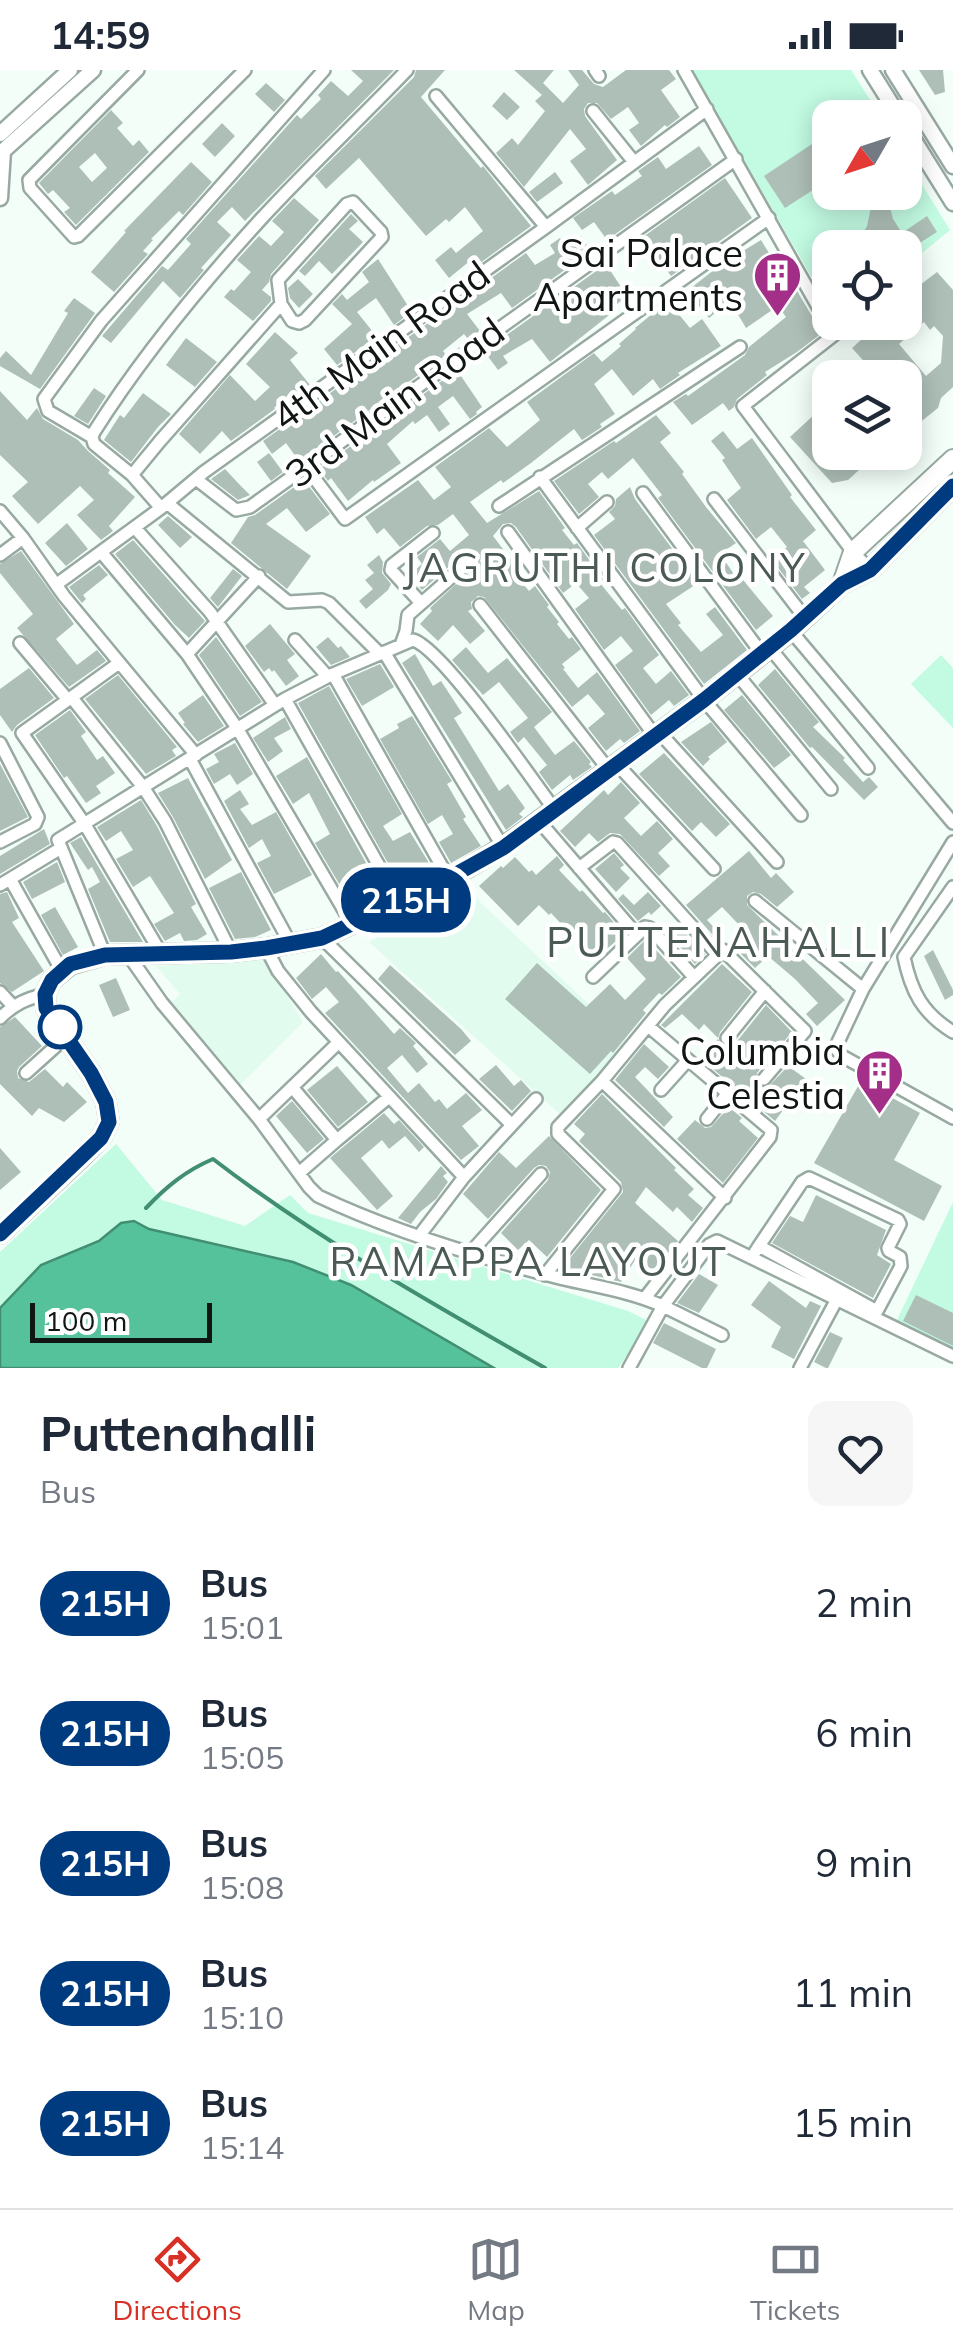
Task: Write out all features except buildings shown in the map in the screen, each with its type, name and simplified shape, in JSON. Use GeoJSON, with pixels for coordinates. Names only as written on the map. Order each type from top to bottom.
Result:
{"type":"FeatureCollection","features":[{"type":"Feature","properties":{"kind":"main road"},"geometry":{"type":"LineString","coordinates":[[842,584],[853,552],[953,459]]}},
{"type":"Feature","properties":{"kind":"main road"},"geometry":{"type":"LineString","coordinates":[[0,1234],[101,1138],[109,1122],[106,1102],[91,1073],[46,1008],[45,994],[52,980],[70,964],[105,955],[231,952],[322,938],[449,878],[503,848],[704,700],[842,584],[870,570],[953,486]]}},
{"type":"Feature","properties":{"kind":"street"},"geometry":{"type":"LineString","coordinates":[[0,134],[70,70]]}},
{"type":"Feature","properties":{"kind":"street"},"geometry":{"type":"LineString","coordinates":[[0,198],[3,151],[92,70]]}},
{"type":"Feature","properties":{"kind":"street"},"geometry":{"type":"LineString","coordinates":[[136,71],[30,180],[30,188],[74,237],[244,70]]}},
{"type":"Feature","properties":{"kind":"street"},"geometry":{"type":"LineString","coordinates":[[324,70],[101,321],[44,400],[48,410],[92,437],[94,444],[164,506],[288,602],[329,603],[382,653],[503,848]]}},
{"type":"Feature","properties":{"kind":"street"},"geometry":{"type":"LineString","coordinates":[[92,437],[139,364],[260,220],[407,70]]}},
{"type":"Feature","properties":{"kind":"street"},"geometry":{"type":"LineString","coordinates":[[684,70],[834,335],[742,406],[870,570]]}},
{"type":"Feature","properties":{"kind":"street"},"geometry":{"type":"LineString","coordinates":[[870,70],[889,100]]}},
{"type":"Feature","properties":{"kind":"street"},"geometry":{"type":"LineString","coordinates":[[892,70],[953,166]]}},
{"type":"Feature","properties":{"kind":"street"},"geometry":{"type":"LineString","coordinates":[[436,96],[546,228]]}},
{"type":"Feature","properties":{"kind":"street","name":"4th Main Road"},"geometry":{"type":"LineString","coordinates":[[56,584],[706,109]]}},
{"type":"Feature","properties":{"kind":"street"},"geometry":{"type":"LineString","coordinates":[[593,111],[634,162]]}},
{"type":"Feature","properties":{"kind":"street"},"geometry":{"type":"LineString","coordinates":[[922,153],[953,203]]}},
{"type":"Feature","properties":{"kind":"street","name":"3rd Main Road"},"geometry":{"type":"LineString","coordinates":[[196,480],[236,510],[250,508],[736,159]]}},
{"type":"Feature","properties":{"kind":"street"},"geometry":{"type":"LineString","coordinates":[[132,475],[281,304],[278,280],[353,202],[382,238],[305,320],[292,321],[281,304]]}},
{"type":"Feature","properties":{"kind":"street"},"geometry":{"type":"LineString","coordinates":[[306,467],[345,518],[769,218]]}},
{"type":"Feature","properties":{"kind":"street"},"geometry":{"type":"LineString","coordinates":[[499,506],[740,347]]}},
{"type":"Feature","properties":{"kind":"street"},"geometry":{"type":"LineString","coordinates":[[540,477],[704,700],[802,816]]}},
{"type":"Feature","properties":{"kind":"street"},"geometry":{"type":"LineString","coordinates":[[643,493],[766,651],[868,768]]}},
{"type":"Feature","properties":{"kind":"street"},"geometry":{"type":"LineString","coordinates":[[714,499],[798,624],[953,823]]}},
{"type":"Feature","properties":{"kind":"street"},"geometry":{"type":"LineString","coordinates":[[577,528],[606,502]]}},
{"type":"Feature","properties":{"kind":"street"},"geometry":{"type":"LineString","coordinates":[[0,510],[193,757],[290,944]]}},
{"type":"Feature","properties":{"kind":"street"},"geometry":{"type":"LineString","coordinates":[[134,528],[217,622],[280,702],[400,903]]}},
{"type":"Feature","properties":{"kind":"street"},"geometry":{"type":"LineString","coordinates":[[508,532],[656,734],[777,862]]}},
{"type":"Feature","properties":{"kind":"street"},"geometry":{"type":"LineString","coordinates":[[421,603],[391,570],[433,533]]}},
{"type":"Feature","properties":{"kind":"street"},"geometry":{"type":"LineString","coordinates":[[0,555],[23,538]]}},
{"type":"Feature","properties":{"kind":"street"},"geometry":{"type":"LineString","coordinates":[[101,552],[187,654],[237,728],[352,924]]}},
{"type":"Feature","properties":{"kind":"street"},"geometry":{"type":"LineString","coordinates":[[401,645],[408,616],[472,559]]}},
{"type":"Feature","properties":{"kind":"street"},"geometry":{"type":"LineString","coordinates":[[187,654],[259,576]]}},
{"type":"Feature","properties":{"kind":"street"},"geometry":{"type":"LineString","coordinates":[[480,605],[612,766],[714,869]]}},
{"type":"Feature","properties":{"kind":"street"},"geometry":{"type":"LineString","coordinates":[[295,640],[331,676],[449,878]]}},
{"type":"Feature","properties":{"kind":"street"},"geometry":{"type":"LineString","coordinates":[[105,955],[58,840],[280,702],[413,640],[419,641],[454,676],[579,868],[637,935]]}},
{"type":"Feature","properties":{"kind":"street"},"geometry":{"type":"LineString","coordinates":[[20,643],[144,787],[231,952]]}},
{"type":"Feature","properties":{"kind":"street"},"geometry":{"type":"LineString","coordinates":[[0,842],[38,821],[1,747],[119,662]]}},
{"type":"Feature","properties":{"kind":"street"},"geometry":{"type":"LineString","coordinates":[[737,674],[831,789]]}},
{"type":"Feature","properties":{"kind":"street"},"geometry":{"type":"LineString","coordinates":[[22,733],[84,824],[162,955]]}},
{"type":"Feature","properties":{"kind":"street"},"geometry":{"type":"LineString","coordinates":[[953,842],[863,988],[837,1050],[953,1118]]}},
{"type":"Feature","properties":{"kind":"street"},"geometry":{"type":"LineString","coordinates":[[579,868],[608,844],[617,843],[718,954]]}},
{"type":"Feature","properties":{"kind":"street"},"geometry":{"type":"LineString","coordinates":[[61,848],[5,882],[62,971]]}},
{"type":"Feature","properties":{"kind":"street"},"geometry":{"type":"LineString","coordinates":[[953,887],[904,957],[915,996],[953,1032]]}},
{"type":"Feature","properties":{"kind":"street"},"geometry":{"type":"LineString","coordinates":[[755,901],[863,988]]}},
{"type":"Feature","properties":{"kind":"street"},"geometry":{"type":"LineString","coordinates":[[593,977],[645,926],[693,976]]}},
{"type":"Feature","properties":{"kind":"street"},"geometry":{"type":"LineString","coordinates":[[322,938],[505,1116],[510,1127]]}},
{"type":"Feature","properties":{"kind":"street"},"geometry":{"type":"LineString","coordinates":[[266,948],[278,972],[338,1042],[464,1178]]}},
{"type":"Feature","properties":{"kind":"street"},"geometry":{"type":"LineString","coordinates":[[545,1275],[614,1190],[556,1131],[693,976],[723,950],[805,1031],[764,1079]]}},
{"type":"Feature","properties":{"kind":"street"},"geometry":{"type":"LineString","coordinates":[[129,956],[162,1003],[260,1118],[318,1196],[418,1236],[545,1275],[645,1298],[722,1335]]}},
{"type":"Feature","properties":{"kind":"street"},"geometry":{"type":"LineString","coordinates":[[727,1038],[765,991]]}},
{"type":"Feature","properties":{"kind":"street"},"geometry":{"type":"LineString","coordinates":[[0,992],[12,1005]]}},
{"type":"Feature","properties":{"kind":"street"},"geometry":{"type":"LineString","coordinates":[[0,1018],[12,1005],[45,994]]}},
{"type":"Feature","properties":{"kind":"street"},"geometry":{"type":"LineString","coordinates":[[645,1298],[725,1198],[770,1137],[771,1130],[648,1026]]}},
{"type":"Feature","properties":{"kind":"street"},"geometry":{"type":"LineString","coordinates":[[26,1074],[66,1037]]}},
{"type":"Feature","properties":{"kind":"street"},"geometry":{"type":"LineString","coordinates":[[260,1118],[338,1042]]}},
{"type":"Feature","properties":{"kind":"street"},"geometry":{"type":"LineString","coordinates":[[661,1090],[688,1060]]}},
{"type":"Feature","properties":{"kind":"street"},"geometry":{"type":"LineString","coordinates":[[602,1081],[725,1198]]}},
{"type":"Feature","properties":{"kind":"street"},"geometry":{"type":"LineString","coordinates":[[292,1087],[337,1140]]}},
{"type":"Feature","properties":{"kind":"street"},"geometry":{"type":"LineString","coordinates":[[707,1119],[728,1093]]}},
{"type":"Feature","properties":{"kind":"street"},"geometry":{"type":"LineString","coordinates":[[299,1174],[390,1097]]}},
{"type":"Feature","properties":{"kind":"street"},"geometry":{"type":"LineString","coordinates":[[418,1236],[536,1099]]}},
{"type":"Feature","properties":{"kind":"street"},"geometry":{"type":"LineString","coordinates":[[471,1252],[541,1174]]}},
{"type":"Feature","properties":{"kind":"street"},"geometry":{"type":"LineString","coordinates":[[629,1368],[662,1306],[709,1245],[717,1241],[755,1252],[878,1311],[901,1266],[900,1257],[888,1248],[900,1224],[806,1179],[755,1252]]}},
{"type":"Feature","properties":{"kind":"street"},"geometry":{"type":"LineString","coordinates":[[820,1285],[837,1299],[953,1356]]}},
{"type":"Feature","properties":{"kind":"street"},"geometry":{"type":"LineString","coordinates":[[800,1368],[837,1299]]}},
{"type":"Feature","properties":{"kind":"shaded area"},"geometry":{"type":"Polygon","coordinates":[[[692,70],[851,70],[870,100],[812,100],[812,210],[922,210],[922,185],[950,230],[922,253],[922,230],[812,230],[812,278],[692,70]]]}},
{"type":"Feature","properties":{"kind":"shaded area"},"geometry":{"type":"Polygon","coordinates":[[[941,655],[953,668],[953,728],[911,684],[941,655]]]}},
{"type":"Feature","properties":{"kind":"shaded area"},"geometry":{"type":"Polygon","coordinates":[[[466,889],[627,1040],[562,1116],[369,942],[466,889]]]}},
{"type":"Feature","properties":{"kind":"shaded area"},"geometry":{"type":"Polygon","coordinates":[[[265,960],[303,1022],[240,1085],[168,1007],[180,994],[156,966],[265,960]]]}},
{"type":"Feature","properties":{"kind":"shaded area"},"geometry":{"type":"Polygon","coordinates":[[[116,1144],[162,1200],[245,1226],[290,1195],[308,1213],[628,1311],[650,1322],[618,1368],[0,1368],[0,1252],[116,1144]]]}},
{"type":"Feature","properties":{"kind":"shaded area"},"geometry":{"type":"Polygon","coordinates":[[[953,1202],[953,1350],[896,1322],[953,1202]]]}},
{"type":"Feature","properties":{"kind":"shaded area"},"geometry":{"type":"Polygon","coordinates":[[[134,1221],[149,1229],[293,1262],[351,1285],[494,1368],[0,1368],[0,1308],[41,1265],[99,1241],[121,1223],[134,1221]]]}},
{"type":"Feature","properties":{"kind":"waterway"},"geometry":{"type":"LineString","coordinates":[[146,1208],[177,1180],[213,1159],[333,1243],[545,1368]]}},
{"type":"Feature","properties":{"kind":"bus line","name":"215H"},"geometry":{"type":"LineString","coordinates":[[0,1234],[82,1158],[101,1138],[109,1122],[106,1102],[91,1073],[46,1008],[45,994],[52,980],[70,964],[105,955],[231,952],[322,938],[449,878],[503,848],[704,700],[842,584],[870,570],[953,486]]}},
{"type":"Feature","properties":{"kind":"place","name":"Sai Palace Apartments"},"geometry":{"type":"Point","coordinates":[778,318]}},
{"type":"Feature","properties":{"kind":"place","name":"Columbia Celestia"},"geometry":{"type":"Point","coordinates":[880,1116]}},
{"type":"Feature","properties":{"kind":"district","name":"JAGRUTHI COLONY"},"geometry":{"type":"Point","coordinates":[605,568]}},
{"type":"Feature","properties":{"kind":"district","name":"PUTTENAHALLI"},"geometry":{"type":"Point","coordinates":[719,942]}},
{"type":"Feature","properties":{"kind":"district","name":"RAMAPPA LAYOUT"},"geometry":{"type":"Point","coordinates":[529,1262]}}]}
